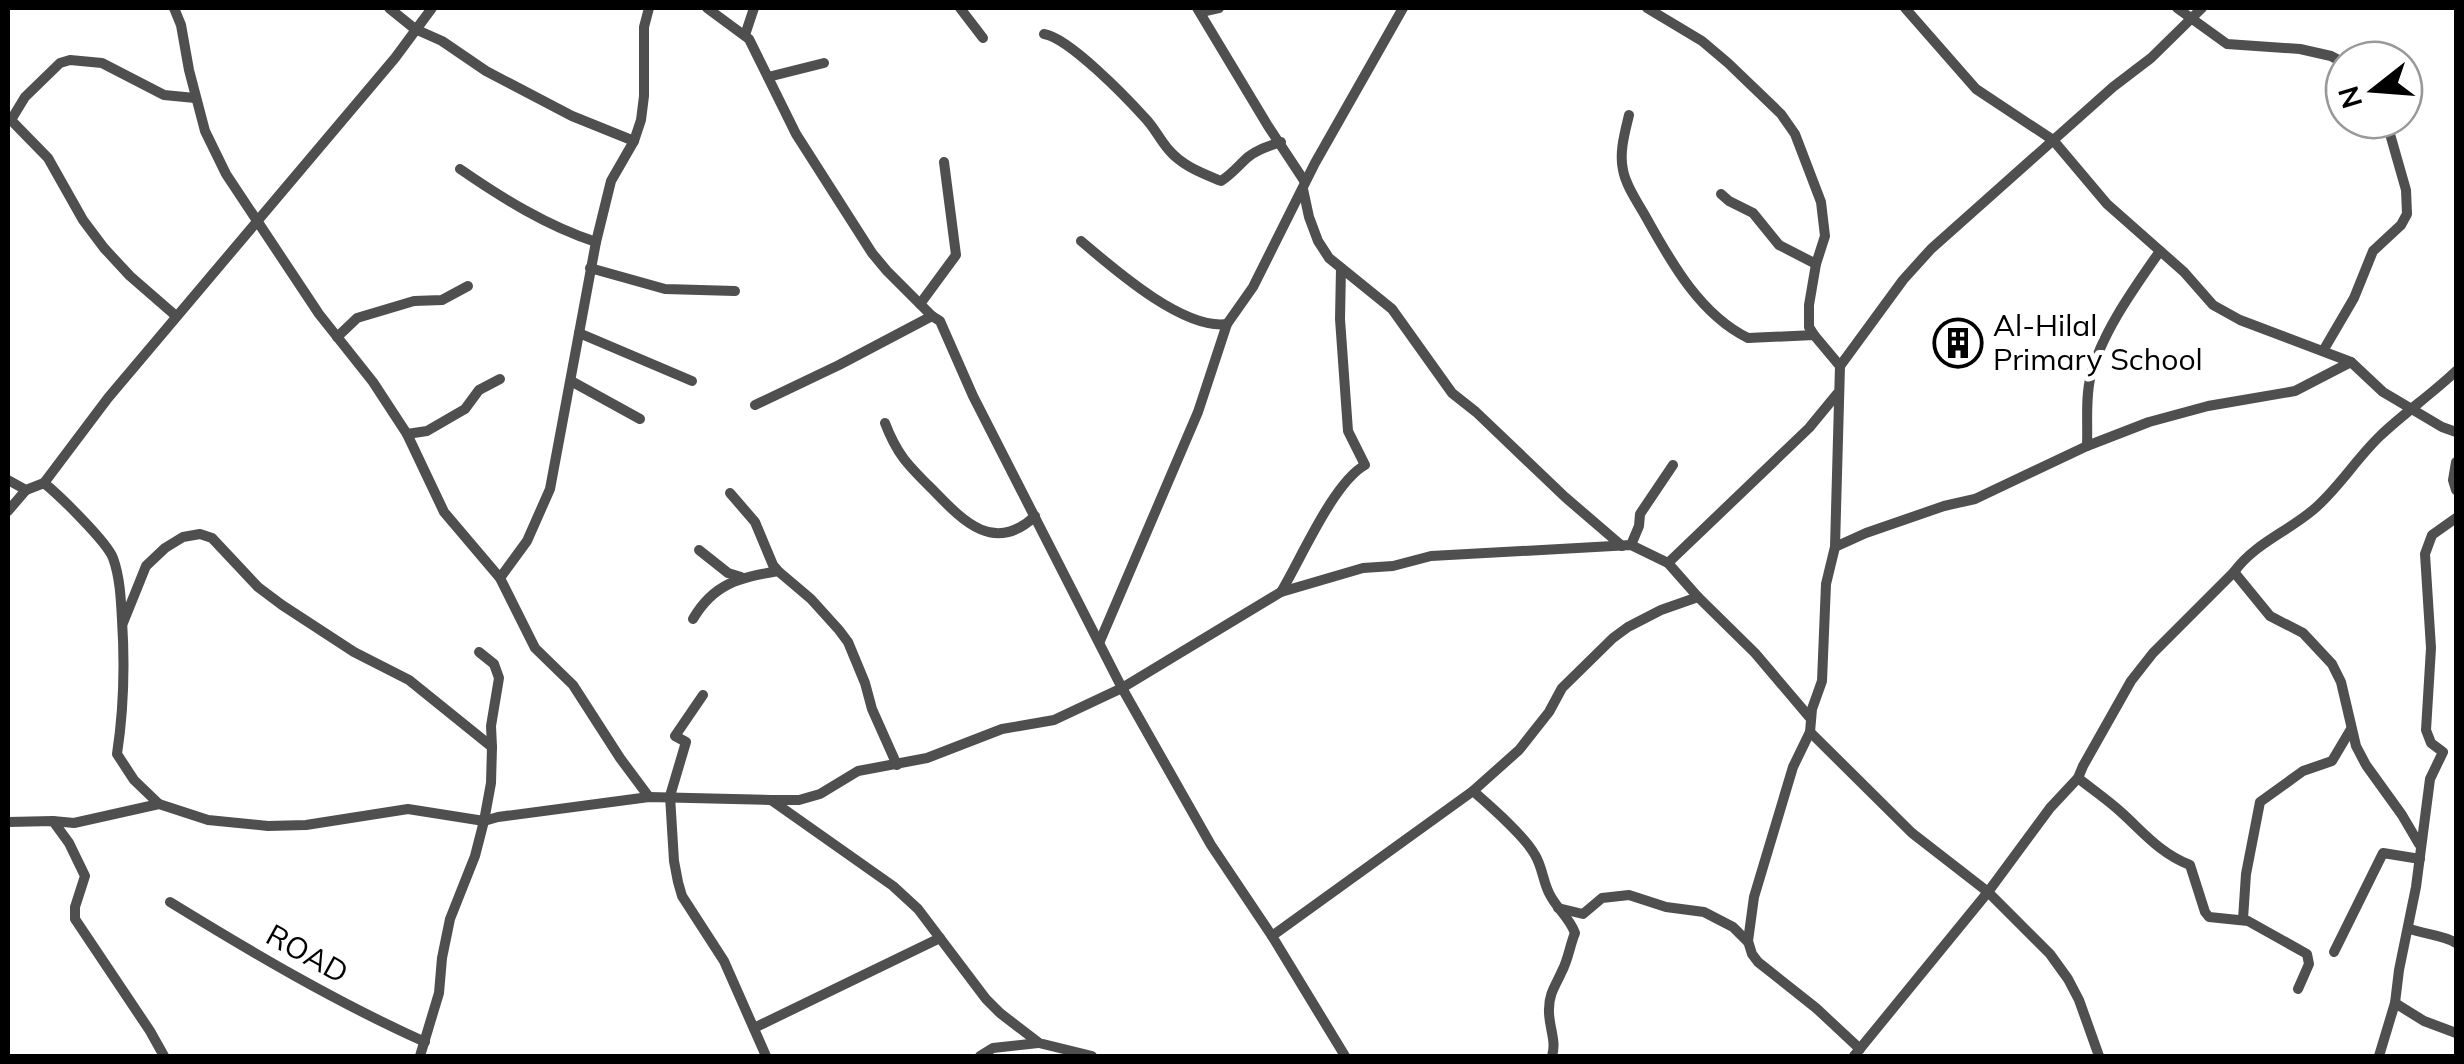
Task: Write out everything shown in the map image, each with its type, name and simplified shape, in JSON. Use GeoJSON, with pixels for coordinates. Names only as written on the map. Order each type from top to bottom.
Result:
{"type":"FeatureCollection","features":[{"type":"Feature","properties":{"kind":"street"},"geometry":{"type":"LineString","coordinates":[[174,8],[205,131],[226,174],[320,314],[408,434],[444,512],[500,578],[535,648],[573,685],[649,797]]}},
{"type":"Feature","properties":{"kind":"street"},"geometry":{"type":"LineString","coordinates":[[389,8],[415,29],[442,40],[486,72],[572,116],[634,141]]}},
{"type":"Feature","properties":{"kind":"street"},"geometry":{"type":"LineString","coordinates":[[8,511],[26,490],[44,483],[108,398],[432,8]]}},
{"type":"Feature","properties":{"kind":"street"},"geometry":{"type":"LineString","coordinates":[[500,578],[527,541],[550,488],[590,268],[611,181],[641,120],[644,27],[650,8]]}},
{"type":"Feature","properties":{"kind":"street"},"geometry":{"type":"LineString","coordinates":[[707,8],[749,39],[796,134],[872,253],[940,321],[973,396],[1122,688],[1211,844],[1345,1056]]}},
{"type":"Feature","properties":{"kind":"street"},"geometry":{"type":"LineString","coordinates":[[745,35],[754,8]]}},
{"type":"Feature","properties":{"kind":"street"},"geometry":{"type":"LineString","coordinates":[[960,8],[983,38]]}},
{"type":"Feature","properties":{"kind":"street"},"geometry":{"type":"LineString","coordinates":[[1219,8],[1199,10],[1304,185],[1309,217],[1329,258],[1392,309],[1452,392],[1564,497],[1626,545],[1668,563],[1732,627],[1811,719]]}},
{"type":"Feature","properties":{"kind":"street"},"geometry":{"type":"LineString","coordinates":[[1100,642],[1198,412],[1227,324],[1253,287],[1304,185],[1403,8]]}},
{"type":"Feature","properties":{"kind":"street"},"geometry":{"type":"LineString","coordinates":[[1647,8],[1702,41],[1790,124],[1821,202],[1824,236],[1816,264],[1809,327],[1840,366]]}},
{"type":"Feature","properties":{"kind":"street"},"geometry":{"type":"LineString","coordinates":[[1905,8],[1976,89],[2053,140],[2107,204],[2184,272],[2213,305],[2351,362],[2383,392],[2456,432],[2456,442]]}},
{"type":"Feature","properties":{"kind":"street"},"geometry":{"type":"LineString","coordinates":[[2177,8],[2227,44],[2324,55]]}},
{"type":"Feature","properties":{"kind":"street"},"geometry":{"type":"LineString","coordinates":[[2202,8],[2151,58],[2113,86],[1931,249],[1903,280],[1840,366],[1836,547],[1826,584],[1822,681],[1810,732],[1793,767],[1758,879],[1748,941],[1758,962],[1816,1008],[1857,1053],[1988,892],[2050,808],[2078,778],[2130,681],[2153,653],[2254,550],[2310,513],[2372,444],[2456,372]]}},
{"type":"Feature","properties":{"kind":"street"},"geometry":{"type":"LineString","coordinates":[[1044,34],[1054,36],[1104,78],[1147,120],[1168,150],[1199,172],[1221,181],[1250,155],[1281,142]]}},
{"type":"Feature","properties":{"kind":"street"},"geometry":{"type":"LineString","coordinates":[[176,316],[104,248],[83,220],[48,158],[9,118],[60,62],[70,60],[102,64],[164,95],[195,98]]}},
{"type":"Feature","properties":{"kind":"street"},"geometry":{"type":"LineString","coordinates":[[768,77],[824,63]]}},
{"type":"Feature","properties":{"kind":"street"},"geometry":{"type":"LineString","coordinates":[[1629,115],[1622,168],[1679,276],[1702,302],[1748,338],[1814,335]]}},
{"type":"Feature","properties":{"kind":"street"},"geometry":{"type":"LineString","coordinates":[[2323,351],[2354,298],[2373,252],[2407,214],[2408,202],[2392,140]]}},
{"type":"Feature","properties":{"kind":"street"},"geometry":{"type":"LineString","coordinates":[[920,304],[956,255],[944,162]]}},
{"type":"Feature","properties":{"kind":"street"},"geometry":{"type":"LineString","coordinates":[[460,169],[564,232],[596,242]]}},
{"type":"Feature","properties":{"kind":"street"},"geometry":{"type":"LineString","coordinates":[[1721,194],[1752,213],[1778,245],[1816,264]]}},
{"type":"Feature","properties":{"kind":"street"},"geometry":{"type":"LineString","coordinates":[[1080,241],[1169,307],[1197,321],[1216,326],[1227,324]]}},
{"type":"Feature","properties":{"kind":"street"},"geometry":{"type":"LineString","coordinates":[[2088,446],[2091,375],[2124,306],[2160,250]]}},
{"type":"Feature","properties":{"kind":"street"},"geometry":{"type":"LineString","coordinates":[[590,268],[666,289],[735,290]]}},
{"type":"Feature","properties":{"kind":"street"},"geometry":{"type":"LineString","coordinates":[[1280,592],[1340,488],[1354,471],[1365,465],[1348,431],[1340,318],[1341,268]]}},
{"type":"Feature","properties":{"kind":"street"},"geometry":{"type":"LineString","coordinates":[[337,337],[357,318],[414,301],[442,300],[468,286]]}},
{"type":"Feature","properties":{"kind":"street"},"geometry":{"type":"LineString","coordinates":[[755,405],[932,316]]}},
{"type":"Feature","properties":{"kind":"street"},"geometry":{"type":"LineString","coordinates":[[579,333],[692,382]]}},
{"type":"Feature","properties":{"kind":"street"},"geometry":{"type":"LineString","coordinates":[[1836,547],[1866,533],[1976,498],[2149,422],[2208,406],[2296,391],[2351,362]]}},
{"type":"Feature","properties":{"kind":"street"},"geometry":{"type":"LineString","coordinates":[[408,434],[427,430],[465,409],[479,390],[500,379]]}},
{"type":"Feature","properties":{"kind":"street"},"geometry":{"type":"LineString","coordinates":[[571,381],[640,419]]}},
{"type":"Feature","properties":{"kind":"street"},"geometry":{"type":"LineString","coordinates":[[1668,563],[1838,394]]}},
{"type":"Feature","properties":{"kind":"street"},"geometry":{"type":"LineString","coordinates":[[884,423],[894,449],[966,524],[1006,532],[1019,529],[1035,516]]}},
{"type":"Feature","properties":{"kind":"street"},"geometry":{"type":"LineString","coordinates":[[2456,462],[2456,490]]}},
{"type":"Feature","properties":{"kind":"street"},"geometry":{"type":"LineString","coordinates":[[1626,545],[1639,526],[1640,514],[1673,465]]}},
{"type":"Feature","properties":{"kind":"street"},"geometry":{"type":"LineString","coordinates":[[8,480],[26,490]]}},
{"type":"Feature","properties":{"kind":"street"},"geometry":{"type":"LineString","coordinates":[[44,483],[113,555],[121,598],[125,688],[117,754],[134,780],[159,804],[208,820],[268,826],[306,825],[408,808],[484,821],[649,797],[799,800],[820,794],[858,771],[928,758],[1002,729],[1054,720],[1122,688],[1280,592],[1362,568],[1393,566],[1431,556],[1626,545]]}},
{"type":"Feature","properties":{"kind":"street"},"geometry":{"type":"LineString","coordinates":[[730,493],[755,522],[778,572],[811,600],[848,642],[896,764]]}},
{"type":"Feature","properties":{"kind":"street"},"geometry":{"type":"LineString","coordinates":[[2456,518],[2432,535],[2425,554],[2431,648],[2426,730],[2431,742],[2443,752],[2456,751]]}},
{"type":"Feature","properties":{"kind":"street"},"geometry":{"type":"LineString","coordinates":[[122,623],[146,566],[165,548],[183,536],[200,534],[212,538],[258,587],[354,652],[409,680],[492,748]]}},
{"type":"Feature","properties":{"kind":"street"},"geometry":{"type":"LineString","coordinates":[[699,550],[728,573],[742,577]]}},
{"type":"Feature","properties":{"kind":"street"},"geometry":{"type":"LineString","coordinates":[[692,619],[703,602],[720,588],[742,577],[778,572]]}},
{"type":"Feature","properties":{"kind":"street"},"geometry":{"type":"LineString","coordinates":[[2234,572],[2270,616],[2303,633],[2332,664],[2341,682],[2356,746],[2402,816],[2420,853]]}},
{"type":"Feature","properties":{"kind":"street"},"geometry":{"type":"LineString","coordinates":[[1272,936],[1473,791],[1519,750],[1562,688],[1628,626],[1698,597]]}},
{"type":"Feature","properties":{"kind":"street"},"geometry":{"type":"LineString","coordinates":[[420,1056],[438,993],[450,919],[475,856],[491,784],[491,726],[499,678],[494,664],[478,652]]}},
{"type":"Feature","properties":{"kind":"street"},"geometry":{"type":"LineString","coordinates":[[703,695],[676,736],[686,742],[670,796],[674,861],[682,896],[724,961],[766,1056]]}},
{"type":"Feature","properties":{"kind":"street"},"geometry":{"type":"LineString","coordinates":[[2243,919],[2246,874],[2260,802],[2303,771],[2332,761],[2351,729]]}},
{"type":"Feature","properties":{"kind":"street"},"geometry":{"type":"LineString","coordinates":[[1810,732],[1912,833],[1988,892],[2050,954],[2068,979],[2099,1056]]}},
{"type":"Feature","properties":{"kind":"street"},"geometry":{"type":"LineString","coordinates":[[2379,1056],[2395,1002],[2430,779],[2443,752]]}},
{"type":"Feature","properties":{"kind":"street"},"geometry":{"type":"LineString","coordinates":[[2078,778],[2163,851],[2190,866],[2209,917],[2243,919],[2307,954],[2308,964],[2298,990]]}},
{"type":"Feature","properties":{"kind":"street"},"geometry":{"type":"LineString","coordinates":[[1473,791],[1535,854],[1548,893],[1571,921],[1575,933],[1549,1004],[1552,1056]]}},
{"type":"Feature","properties":{"kind":"street"},"geometry":{"type":"LineString","coordinates":[[771,800],[893,886],[918,909],[986,999],[1039,1043]]}},
{"type":"Feature","properties":{"kind":"street"},"geometry":{"type":"LineString","coordinates":[[8,822],[74,823],[159,804]]}},
{"type":"Feature","properties":{"kind":"street"},"geometry":{"type":"LineString","coordinates":[[53,820],[85,876],[75,918],[164,1056]]}},
{"type":"Feature","properties":{"kind":"street"},"geometry":{"type":"LineString","coordinates":[[2334,952],[2383,853],[2420,853]]}},
{"type":"Feature","properties":{"kind":"street"},"geometry":{"type":"LineString","coordinates":[[1558,908],[1582,914],[1602,898],[1629,895],[1666,907],[1704,912],[1733,927],[1748,941]]}},
{"type":"Feature","properties":{"kind":"street","name":"ROAD"},"geometry":{"type":"LineString","coordinates":[[170,902],[271,963],[425,1042]]}},
{"type":"Feature","properties":{"kind":"street"},"geometry":{"type":"LineString","coordinates":[[2408,928],[2456,943]]}},
{"type":"Feature","properties":{"kind":"street"},"geometry":{"type":"LineString","coordinates":[[754,1028],[940,938]]}},
{"type":"Feature","properties":{"kind":"street"},"geometry":{"type":"LineString","coordinates":[[2395,1002],[2424,1021],[2456,1032]]}},
{"type":"Feature","properties":{"kind":"street"},"geometry":{"type":"LineString","coordinates":[[980,1056],[993,1048],[1039,1043],[1092,1056]]}},
{"type":"Feature","properties":{"kind":"place","name":"Al-Hilal Primary School"},"geometry":{"type":"Point","coordinates":[1958,343]}}]}
